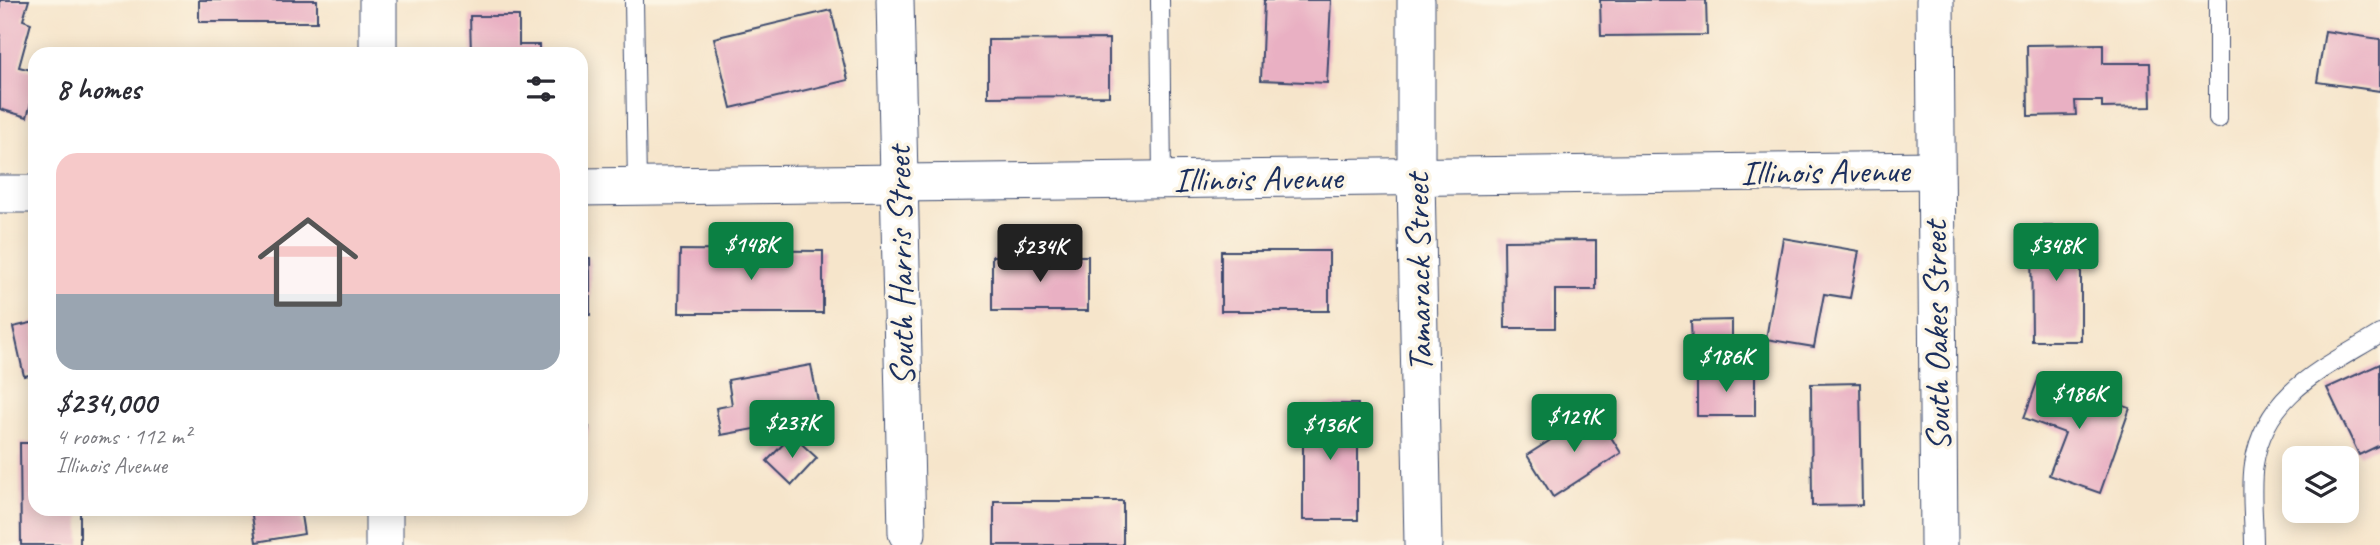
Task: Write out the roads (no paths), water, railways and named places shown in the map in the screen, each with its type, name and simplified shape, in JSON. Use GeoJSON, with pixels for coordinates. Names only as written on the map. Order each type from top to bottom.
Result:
{"type":"FeatureCollection","features":[{"type":"Feature","properties":{"kind":"street"},"geometry":{"type":"LineString","coordinates":[[378,0],[378,47]]}},
{"type":"Feature","properties":{"kind":"street","name":"South Harris Street"},"geometry":{"type":"LineString","coordinates":[[895,0],[907,533]]}},
{"type":"Feature","properties":{"kind":"street","name":"Tamarack Street"},"geometry":{"type":"LineString","coordinates":[[1416,0],[1416,176],[1423,545]]}},
{"type":"Feature","properties":{"kind":"street","name":"South Oakes Street"},"geometry":{"type":"LineString","coordinates":[[1934,0],[1939,545]]}},
{"type":"Feature","properties":{"kind":"street","name":"Illinois Avenue"},"geometry":{"type":"LineString","coordinates":[[588,187],[1934,170]]}},
{"type":"Feature","properties":{"kind":"street"},"geometry":{"type":"LineString","coordinates":[[0,194],[28,194]]}},
{"type":"Feature","properties":{"kind":"street"},"geometry":{"type":"LineString","coordinates":[[384,516],[384,545]]}},
{"type":"Feature","properties":{"kind":"lane"},"geometry":{"type":"LineString","coordinates":[[634,0],[638,186]]}},
{"type":"Feature","properties":{"kind":"lane"},"geometry":{"type":"LineString","coordinates":[[1160,0],[1162,180]]}},
{"type":"Feature","properties":{"kind":"lane"},"geometry":{"type":"LineString","coordinates":[[2218,0],[2218,119]]}},
{"type":"Feature","properties":{"kind":"lane"},"geometry":{"type":"LineString","coordinates":[[2254,545],[2254,464],[2265,425],[2286,396],[2301,383],[2380,334]]}}]}
